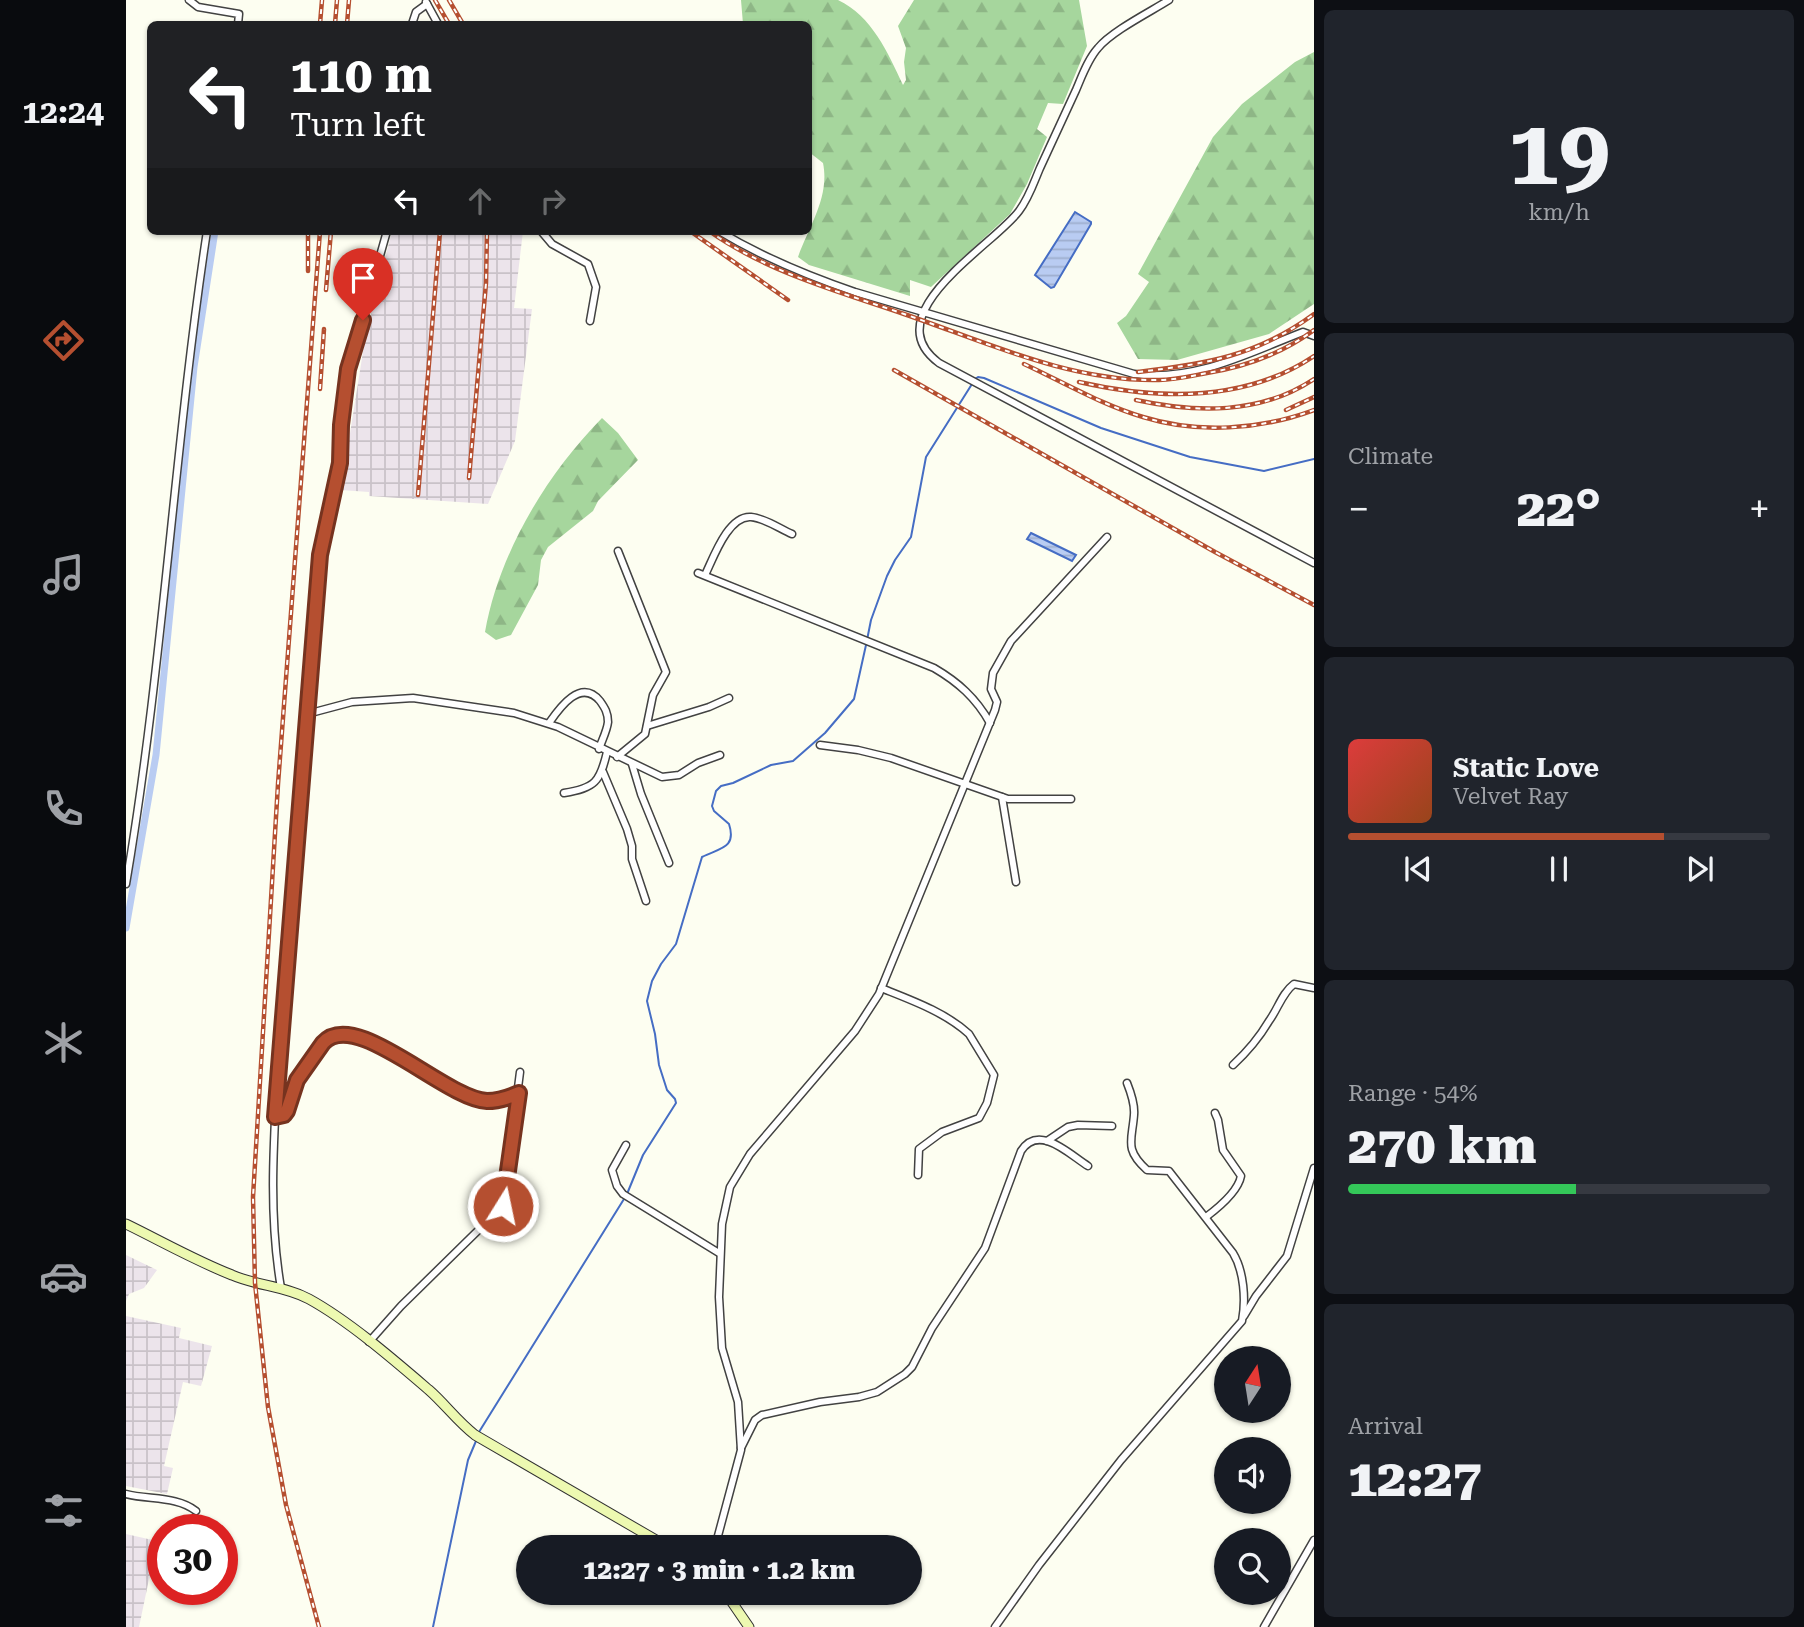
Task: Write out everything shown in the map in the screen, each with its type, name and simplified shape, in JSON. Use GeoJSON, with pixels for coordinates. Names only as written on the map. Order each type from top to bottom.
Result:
{"type":"FeatureCollection","features":[{"type":"Feature","properties":{"kind":"main road"},"geometry":{"type":"LineString","coordinates":[[126,1224],[232,1275],[308,1298],[341,1320],[431,1391],[459,1423],[477,1436],[647,1535]]}},
{"type":"Feature","properties":{"kind":"main road"},"geometry":{"type":"LineString","coordinates":[[734,1605],[749,1627]]}},
{"type":"Feature","properties":{"kind":"street"},"geometry":{"type":"LineString","coordinates":[[188,0],[198,7],[239,14],[238,21]]}},
{"type":"Feature","properties":{"kind":"street"},"geometry":{"type":"LineString","coordinates":[[1169,0],[1098,47],[1080,79],[1018,212],[949,276],[923,312],[920,333],[926,350],[939,363],[1314,563]]}},
{"type":"Feature","properties":{"kind":"street"},"geometry":{"type":"LineString","coordinates":[[413,21],[416,12],[426,2],[436,21]]}},
{"type":"Feature","properties":{"kind":"street"},"geometry":{"type":"LineString","coordinates":[[126,884],[148,745],[194,315],[206,235]]}},
{"type":"Feature","properties":{"kind":"street"},"geometry":{"type":"LineString","coordinates":[[281,1288],[273,1229],[275,1117],[320,555],[340,463],[341,425],[348,369],[386,235]]}},
{"type":"Feature","properties":{"kind":"street"},"geometry":{"type":"LineString","coordinates":[[544,235],[552,244],[588,264],[596,287],[590,321]]}},
{"type":"Feature","properties":{"kind":"street"},"geometry":{"type":"LineString","coordinates":[[726,235],[810,276],[923,312],[1127,372],[1149,376],[1214,366],[1303,332],[1314,336]]}},
{"type":"Feature","properties":{"kind":"street"},"geometry":{"type":"LineString","coordinates":[[792,534],[749,516],[740,519],[726,533],[701,574],[934,668],[954,680],[981,707],[990,723]]}},
{"type":"Feature","properties":{"kind":"street"},"geometry":{"type":"LineString","coordinates":[[741,1450],[738,1402],[722,1348],[719,1253],[730,1187],[750,1154],[855,1031],[881,988],[990,723],[997,702],[991,689],[993,673],[1011,641],[1107,537]]}},
{"type":"Feature","properties":{"kind":"street"},"geometry":{"type":"LineString","coordinates":[[617,757],[645,734],[653,695],[666,672],[618,551]]}},
{"type":"Feature","properties":{"kind":"street"},"geometry":{"type":"LineString","coordinates":[[549,723],[569,699],[586,692],[593,694],[606,710],[608,718],[599,749]]}},
{"type":"Feature","properties":{"kind":"street"},"geometry":{"type":"LineString","coordinates":[[307,714],[352,702],[413,698],[503,711],[549,723],[662,778],[679,775],[698,763],[720,755]]}},
{"type":"Feature","properties":{"kind":"street"},"geometry":{"type":"LineString","coordinates":[[647,726],[729,698]]}},
{"type":"Feature","properties":{"kind":"street"},"geometry":{"type":"LineString","coordinates":[[820,745],[891,758],[1002,797],[1018,800],[1045,797],[1071,799]]}},
{"type":"Feature","properties":{"kind":"street"},"geometry":{"type":"LineString","coordinates":[[564,793],[592,786],[603,772],[607,752]]}},
{"type":"Feature","properties":{"kind":"street"},"geometry":{"type":"LineString","coordinates":[[632,764],[669,863]]}},
{"type":"Feature","properties":{"kind":"street"},"geometry":{"type":"LineString","coordinates":[[603,772],[627,829],[632,846],[632,859],[646,901]]}},
{"type":"Feature","properties":{"kind":"street"},"geometry":{"type":"LineString","coordinates":[[1002,797],[1016,882]]}},
{"type":"Feature","properties":{"kind":"street"},"geometry":{"type":"LineString","coordinates":[[1233,1065],[1250,1049],[1271,1020],[1288,989],[1294,984],[1314,988]]}},
{"type":"Feature","properties":{"kind":"street"},"geometry":{"type":"LineString","coordinates":[[881,988],[964,1028],[994,1075],[987,1103],[979,1118],[942,1132],[919,1149],[918,1175]]}},
{"type":"Feature","properties":{"kind":"street"},"geometry":{"type":"LineString","coordinates":[[275,1117],[284,1115],[287,1111],[297,1080],[323,1043],[340,1033],[379,1045],[458,1091],[479,1099],[500,1100],[519,1093]]}},
{"type":"Feature","properties":{"kind":"street"},"geometry":{"type":"LineString","coordinates":[[369,1342],[401,1306],[500,1210],[508,1178],[520,1072]]}},
{"type":"Feature","properties":{"kind":"street"},"geometry":{"type":"LineString","coordinates":[[1127,1083],[1135,1113],[1129,1144],[1132,1152],[1147,1170],[1168,1171],[1239,1263],[1242,1318]]}},
{"type":"Feature","properties":{"kind":"street"},"geometry":{"type":"LineString","coordinates":[[1206,1217],[1240,1181],[1239,1172],[1223,1150],[1215,1114]]}},
{"type":"Feature","properties":{"kind":"street"},"geometry":{"type":"LineString","coordinates":[[1047,1141],[1068,1127],[1112,1126]]}},
{"type":"Feature","properties":{"kind":"street"},"geometry":{"type":"LineString","coordinates":[[718,1535],[741,1450],[755,1420],[762,1415],[877,1392],[912,1367],[939,1317],[985,1248],[1021,1151],[1027,1142],[1047,1141],[1061,1146],[1088,1166]]}},
{"type":"Feature","properties":{"kind":"street"},"geometry":{"type":"LineString","coordinates":[[626,1145],[612,1170],[612,1176],[626,1196],[719,1253]]}},
{"type":"Feature","properties":{"kind":"street"},"geometry":{"type":"LineString","coordinates":[[995,1627],[1039,1565],[1121,1460],[1236,1330],[1256,1296],[1287,1256],[1314,1168]]}},
{"type":"Feature","properties":{"kind":"street"},"geometry":{"type":"LineString","coordinates":[[126,1495],[172,1500],[188,1505],[196,1511]]}},
{"type":"Feature","properties":{"kind":"street"},"geometry":{"type":"LineString","coordinates":[[1264,1627],[1314,1540]]}},
{"type":"Feature","properties":{"kind":"shaded area"},"geometry":{"type":"Polygon","coordinates":[[[391,235],[523,235],[514,308],[532,309],[515,441],[488,504],[369,496],[369,492],[341,490],[365,339],[391,235]]]}},
{"type":"Feature","properties":{"kind":"shaded area"},"geometry":{"type":"Polygon","coordinates":[[[126,1255],[157,1270],[144,1288],[129,1294],[126,1301],[126,1255]]]}},
{"type":"Feature","properties":{"kind":"shaded area"},"geometry":{"type":"Polygon","coordinates":[[[126,1316],[181,1328],[179,1338],[212,1346],[201,1386],[183,1382],[164,1466],[173,1468],[167,1494],[126,1486],[126,1316]]]}},
{"type":"Feature","properties":{"kind":"shaded area"},"geometry":{"type":"Polygon","coordinates":[[[126,1534],[147,1539],[147,1589],[139,1627],[126,1627],[126,1534]]]}},
{"type":"Feature","properties":{"kind":"green space"},"geometry":{"type":"Polygon","coordinates":[[[741,0],[838,0],[870,25],[903,85],[906,80],[906,48],[898,26],[914,0],[1079,0],[1087,46],[1063,104],[1048,103],[1037,129],[1047,137],[1027,184],[1010,214],[931,287],[910,280],[910,296],[809,265],[798,257],[807,235],[812,235],[812,223],[824,188],[823,163],[812,154],[812,21],[743,21],[741,0]]]}},
{"type":"Feature","properties":{"kind":"green space"},"geometry":{"type":"Polygon","coordinates":[[[1314,52],[1314,304],[1269,334],[1177,360],[1138,359],[1117,323],[1126,316],[1149,282],[1138,274],[1213,137],[1242,104],[1295,62],[1314,52]]]}},
{"type":"Feature","properties":{"kind":"green space"},"geometry":{"type":"Polygon","coordinates":[[[602,418],[618,433],[638,460],[598,501],[593,511],[548,547],[541,560],[538,585],[511,635],[496,640],[485,632],[501,573],[513,545],[562,464],[602,418]]]}},
{"type":"Feature","properties":{"kind":"water"},"geometry":{"type":"Polygon","coordinates":[[[1075,212],[1091,224],[1051,288],[1035,275],[1075,212]]]}},
{"type":"Feature","properties":{"kind":"water"},"geometry":{"type":"Polygon","coordinates":[[[1031,533],[1076,555],[1072,561],[1027,539],[1031,533]]]}},
{"type":"Feature","properties":{"kind":"waterway"},"geometry":{"type":"LineString","coordinates":[[126,928],[156,755],[194,367],[214,235]]}},
{"type":"Feature","properties":{"kind":"waterway"},"geometry":{"type":"LineString","coordinates":[[975,379],[984,378],[1101,428],[1190,457],[1264,471],[1314,459]]}},
{"type":"Feature","properties":{"kind":"waterway"},"geometry":{"type":"LineString","coordinates":[[867,640],[871,620],[887,576],[911,537],[926,457],[972,384]]}},
{"type":"Feature","properties":{"kind":"waterway"},"geometry":{"type":"LineString","coordinates":[[627,1194],[643,1155],[676,1103],[667,1090],[659,1065],[647,1001],[652,981],[676,944],[702,857],[725,846],[731,838],[729,824],[712,806],[716,791],[721,786],[771,765],[793,761],[825,733],[854,699],[866,645]]}},
{"type":"Feature","properties":{"kind":"waterway"},"geometry":{"type":"LineString","coordinates":[[479,1432],[624,1199]]}},
{"type":"Feature","properties":{"kind":"waterway"},"geometry":{"type":"LineString","coordinates":[[433,1627],[468,1460],[476,1441]]}},
{"type":"Feature","properties":{"kind":"railway"},"geometry":{"type":"LineString","coordinates":[[320,21],[322,0]]}},
{"type":"Feature","properties":{"kind":"railway"},"geometry":{"type":"LineString","coordinates":[[335,21],[337,0]]}},
{"type":"Feature","properties":{"kind":"railway"},"geometry":{"type":"LineString","coordinates":[[347,21],[349,0]]}},
{"type":"Feature","properties":{"kind":"railway"},"geometry":{"type":"LineString","coordinates":[[435,0],[447,21]]}},
{"type":"Feature","properties":{"kind":"railway"},"geometry":{"type":"LineString","coordinates":[[449,0],[461,21]]}},
{"type":"Feature","properties":{"kind":"railway"},"geometry":{"type":"LineString","coordinates":[[308,235],[308,271]]}},
{"type":"Feature","properties":{"kind":"railway"},"geometry":{"type":"LineString","coordinates":[[319,1627],[286,1505],[268,1407],[255,1283],[253,1197],[278,784],[320,235]]}},
{"type":"Feature","properties":{"kind":"railway"},"geometry":{"type":"LineString","coordinates":[[326,290],[331,235]]}},
{"type":"Feature","properties":{"kind":"railway"},"geometry":{"type":"LineString","coordinates":[[418,495],[440,235]]}},
{"type":"Feature","properties":{"kind":"railway"},"geometry":{"type":"LineString","coordinates":[[469,478],[486,283],[487,235]]}},
{"type":"Feature","properties":{"kind":"railway"},"geometry":{"type":"LineString","coordinates":[[696,235],[788,300]]}},
{"type":"Feature","properties":{"kind":"railway"},"geometry":{"type":"LineString","coordinates":[[715,235],[755,258],[803,279],[1029,358],[1093,374],[1126,379],[1183,378],[1249,363],[1276,352],[1314,330]]}},
{"type":"Feature","properties":{"kind":"railway"},"geometry":{"type":"LineString","coordinates":[[1138,372],[1230,356],[1272,340],[1314,314]]}},
{"type":"Feature","properties":{"kind":"railway"},"geometry":{"type":"LineString","coordinates":[[320,389],[324,329]]}},
{"type":"Feature","properties":{"kind":"railway"},"geometry":{"type":"LineString","coordinates":[[1079,382],[1170,394],[1230,390],[1287,371],[1314,356]]}},
{"type":"Feature","properties":{"kind":"railway"},"geometry":{"type":"LineString","coordinates":[[1024,364],[1128,412],[1185,426],[1207,428],[1251,425],[1314,410]]}},
{"type":"Feature","properties":{"kind":"railway"},"geometry":{"type":"LineString","coordinates":[[894,370],[1314,605]]}},
{"type":"Feature","properties":{"kind":"railway"},"geometry":{"type":"LineString","coordinates":[[1136,400],[1204,409],[1227,408],[1272,399],[1314,379]]}},
{"type":"Feature","properties":{"kind":"railway"},"geometry":{"type":"LineString","coordinates":[[1286,410],[1314,397]]}},
{"type":"Feature","properties":{"kind":"route"},"geometry":{"type":"LineString","coordinates":[[363,320],[348,369],[337,487],[320,555],[275,1117],[284,1115],[287,1111],[297,1080],[323,1043],[340,1033],[379,1045],[458,1091],[479,1099],[500,1100],[519,1093],[503,1206]]}}]}
